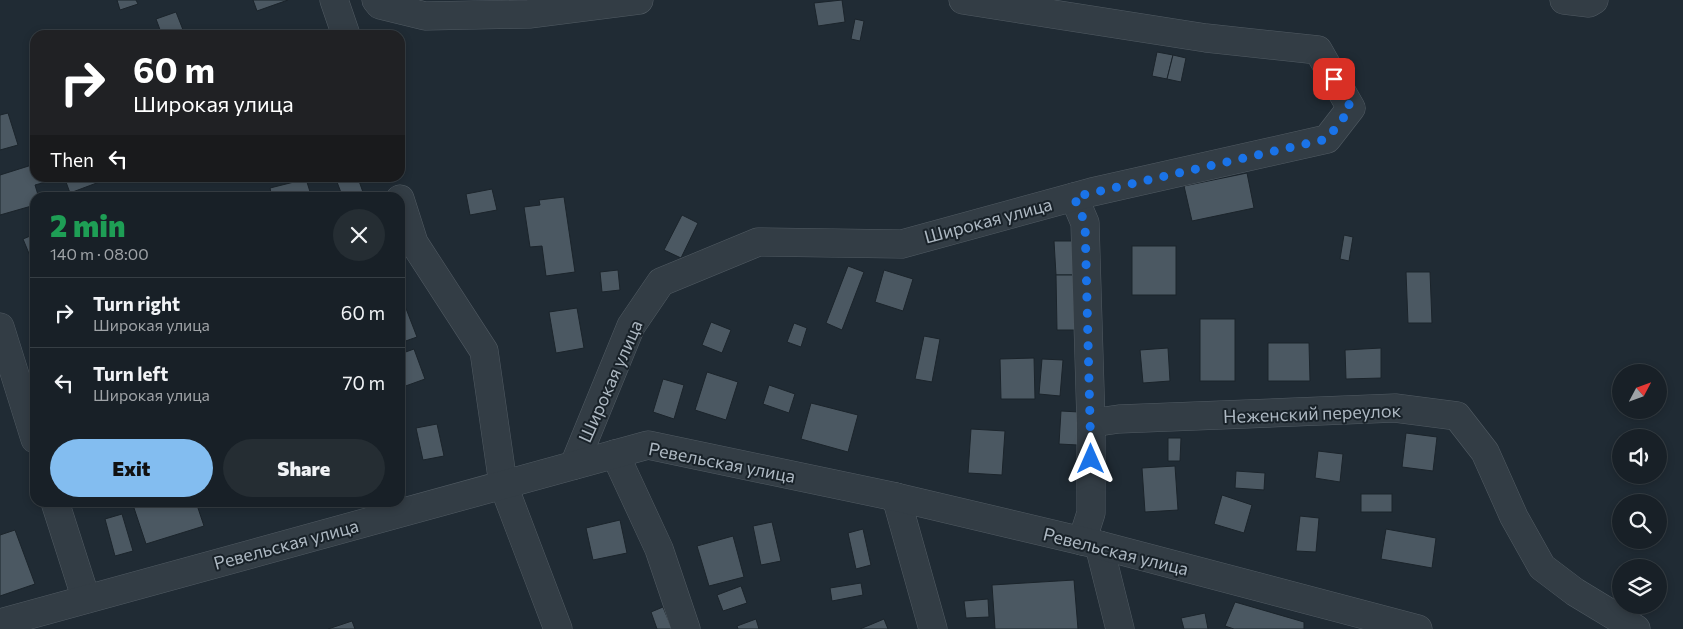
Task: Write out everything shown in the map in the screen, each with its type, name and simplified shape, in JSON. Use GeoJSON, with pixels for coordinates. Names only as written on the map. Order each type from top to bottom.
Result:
{"type":"FeatureCollection","features":[{"type":"Feature","properties":{"kind":"street"},"geometry":{"type":"LineString","coordinates":[[334,0],[344,30]]}},
{"type":"Feature","properties":{"kind":"street"},"geometry":{"type":"LineString","coordinates":[[376,0],[380,5],[426,16],[529,14],[640,0]]}},
{"type":"Feature","properties":{"kind":"street","name":"Широкая улица"},"geometry":{"type":"LineString","coordinates":[[574,465],[632,326],[661,282],[758,242],[902,244],[1074,197],[1327,139],[1351,108],[1318,50],[1206,38],[963,0]]}},
{"type":"Feature","properties":{"kind":"street"},"geometry":{"type":"LineString","coordinates":[[1564,0],[1589,3],[1594,0]]}},
{"type":"Feature","properties":{"kind":"street"},"geometry":{"type":"LineString","coordinates":[[1074,197],[1085,223],[1091,423],[1090,543],[1120,629]]}},
{"type":"Feature","properties":{"kind":"street"},"geometry":{"type":"LineString","coordinates":[[405,214],[414,243],[484,351],[503,484],[558,629]]}},
{"type":"Feature","properties":{"kind":"street"},"geometry":{"type":"LineString","coordinates":[[0,328],[30,423]]}},
{"type":"Feature","properties":{"kind":"street","name":"Неженский переулок"},"geometry":{"type":"LineString","coordinates":[[1091,423],[1119,419],[1395,408],[1457,416],[1485,452],[1514,517],[1542,566],[1575,592],[1636,629]]}},
{"type":"Feature","properties":{"kind":"street","name":"Ревельская улица"},"geometry":{"type":"LineString","coordinates":[[0,623],[648,445],[896,497],[1090,543],[1418,629]]}},
{"type":"Feature","properties":{"kind":"street"},"geometry":{"type":"LineString","coordinates":[[615,454],[659,550],[686,629]]}},
{"type":"Feature","properties":{"kind":"street"},"geometry":{"type":"LineString","coordinates":[[896,497],[933,629]]}},
{"type":"Feature","properties":{"kind":"street"},"geometry":{"type":"LineString","coordinates":[[57,507],[86,599]]}},
{"type":"Feature","properties":{"kind":"building"},"geometry":{"type":"Polygon","coordinates":[[[117,0],[136,0],[138,4],[120,10],[117,0]]]}},
{"type":"Feature","properties":{"kind":"building"},"geometry":{"type":"Polygon","coordinates":[[[253,0],[288,0],[257,11],[253,0]]]}},
{"type":"Feature","properties":{"kind":"building"},"geometry":{"type":"Polygon","coordinates":[[[842,0],[845,22],[818,26],[814,3],[842,0]]]}},
{"type":"Feature","properties":{"kind":"building"},"geometry":{"type":"Polygon","coordinates":[[[176,12],[183,30],[160,30],[156,19],[176,12]]]}},
{"type":"Feature","properties":{"kind":"building"},"geometry":{"type":"Polygon","coordinates":[[[855,19],[864,21],[860,41],[851,39],[855,19]]]}},
{"type":"Feature","properties":{"kind":"building"},"geometry":{"type":"Polygon","coordinates":[[[1157,52],[1173,55],[1167,79],[1152,76],[1157,52]]]}},
{"type":"Feature","properties":{"kind":"building"},"geometry":{"type":"Polygon","coordinates":[[[1173,55],[1186,58],[1181,82],[1167,79],[1173,55]]]}},
{"type":"Feature","properties":{"kind":"building"},"geometry":{"type":"Polygon","coordinates":[[[8,113],[18,145],[0,150],[0,115],[8,113]]]}},
{"type":"Feature","properties":{"kind":"building"},"geometry":{"type":"Polygon","coordinates":[[[30,166],[30,182],[46,182],[35,185],[37,192],[30,192],[30,206],[0,215],[0,175],[30,166]]]}},
{"type":"Feature","properties":{"kind":"building"},"geometry":{"type":"Polygon","coordinates":[[[1247,173],[1254,208],[1192,221],[1184,186],[1247,173]]]}},
{"type":"Feature","properties":{"kind":"building"},"geometry":{"type":"Polygon","coordinates":[[[66,182],[99,182],[73,192],[70,192],[66,182]]]}},
{"type":"Feature","properties":{"kind":"building"},"geometry":{"type":"Polygon","coordinates":[[[294,182],[307,182],[310,192],[271,192],[270,188],[294,182]]]}},
{"type":"Feature","properties":{"kind":"building"},"geometry":{"type":"Polygon","coordinates":[[[337,182],[359,182],[363,192],[341,192],[337,182]]]}},
{"type":"Feature","properties":{"kind":"building"},"geometry":{"type":"Polygon","coordinates":[[[492,189],[497,210],[470,215],[466,194],[492,189]]]}},
{"type":"Feature","properties":{"kind":"building"},"geometry":{"type":"Polygon","coordinates":[[[564,197],[575,272],[546,276],[542,246],[530,247],[524,207],[540,205],[539,200],[564,197]]]}},
{"type":"Feature","properties":{"kind":"building"},"geometry":{"type":"Polygon","coordinates":[[[682,215],[698,223],[681,258],[664,250],[682,215]]]}},
{"type":"Feature","properties":{"kind":"building"},"geometry":{"type":"Polygon","coordinates":[[[1344,235],[1353,237],[1349,261],[1340,259],[1344,235]]]}},
{"type":"Feature","properties":{"kind":"building"},"geometry":{"type":"Polygon","coordinates":[[[30,236],[30,256],[23,239],[30,236]]]}},
{"type":"Feature","properties":{"kind":"building"},"geometry":{"type":"Polygon","coordinates":[[[1054,241],[1075,241],[1076,275],[1056,275],[1054,241]]]}},
{"type":"Feature","properties":{"kind":"building"},"geometry":{"type":"Polygon","coordinates":[[[1132,246],[1176,246],[1176,295],[1132,295],[1132,246]]]}},
{"type":"Feature","properties":{"kind":"building"},"geometry":{"type":"Polygon","coordinates":[[[848,266],[864,272],[842,330],[826,323],[848,266]]]}},
{"type":"Feature","properties":{"kind":"building"},"geometry":{"type":"Polygon","coordinates":[[[618,270],[620,290],[602,292],[600,272],[618,270]]]}},
{"type":"Feature","properties":{"kind":"building"},"geometry":{"type":"Polygon","coordinates":[[[884,270],[913,279],[903,311],[875,302],[884,270]]]}},
{"type":"Feature","properties":{"kind":"building"},"geometry":{"type":"Polygon","coordinates":[[[1406,272],[1430,272],[1432,323],[1408,323],[1406,272]]]}},
{"type":"Feature","properties":{"kind":"building"},"geometry":{"type":"Polygon","coordinates":[[[1056,275],[1076,275],[1078,330],[1057,330],[1056,275]]]}},
{"type":"Feature","properties":{"kind":"building"},"geometry":{"type":"Polygon","coordinates":[[[405,306],[417,337],[405,341],[405,306]]]}},
{"type":"Feature","properties":{"kind":"building"},"geometry":{"type":"Polygon","coordinates":[[[577,308],[584,348],[556,353],[549,312],[577,308]]]}},
{"type":"Feature","properties":{"kind":"building"},"geometry":{"type":"Polygon","coordinates":[[[1200,319],[1235,319],[1235,381],[1200,381],[1200,319]]]}},
{"type":"Feature","properties":{"kind":"building"},"geometry":{"type":"Polygon","coordinates":[[[711,322],[731,330],[722,353],[702,345],[711,322]]]}},
{"type":"Feature","properties":{"kind":"building"},"geometry":{"type":"Polygon","coordinates":[[[794,323],[807,328],[801,347],[787,342],[794,323]]]}},
{"type":"Feature","properties":{"kind":"building"},"geometry":{"type":"Polygon","coordinates":[[[924,336],[940,339],[932,382],[915,379],[924,336]]]}},
{"type":"Feature","properties":{"kind":"building"},"geometry":{"type":"Polygon","coordinates":[[[1268,343],[1309,343],[1310,381],[1268,381],[1268,343]]]}},
{"type":"Feature","properties":{"kind":"building"},"geometry":{"type":"Polygon","coordinates":[[[1168,348],[1170,381],[1143,383],[1140,350],[1168,348]]]}},
{"type":"Feature","properties":{"kind":"building"},"geometry":{"type":"Polygon","coordinates":[[[1381,348],[1381,378],[1346,379],[1345,350],[1381,348]]]}},
{"type":"Feature","properties":{"kind":"building"},"geometry":{"type":"Polygon","coordinates":[[[414,349],[425,379],[405,386],[405,352],[414,349]]]}},
{"type":"Feature","properties":{"kind":"building"},"geometry":{"type":"Polygon","coordinates":[[[1034,358],[1035,399],[1001,399],[1000,359],[1034,358]]]}},
{"type":"Feature","properties":{"kind":"building"},"geometry":{"type":"Polygon","coordinates":[[[1042,359],[1063,360],[1060,396],[1039,394],[1042,359]]]}},
{"type":"Feature","properties":{"kind":"building"},"geometry":{"type":"Polygon","coordinates":[[[707,372],[738,382],[726,420],[695,410],[707,372]]]}},
{"type":"Feature","properties":{"kind":"building"},"geometry":{"type":"Polygon","coordinates":[[[663,379],[684,385],[674,419],[653,412],[663,379]]]}},
{"type":"Feature","properties":{"kind":"building"},"geometry":{"type":"Polygon","coordinates":[[[769,385],[795,394],[789,413],[763,404],[769,385]]]}},
{"type":"Feature","properties":{"kind":"building"},"geometry":{"type":"Polygon","coordinates":[[[811,403],[858,415],[848,452],[801,439],[811,403]]]}},
{"type":"Feature","properties":{"kind":"building"},"geometry":{"type":"Polygon","coordinates":[[[1061,411],[1079,412],[1078,445],[1059,444],[1061,411]]]}},
{"type":"Feature","properties":{"kind":"building"},"geometry":{"type":"Polygon","coordinates":[[[437,424],[444,456],[423,460],[416,428],[437,424]]]}},
{"type":"Feature","properties":{"kind":"building"},"geometry":{"type":"Polygon","coordinates":[[[971,429],[1005,431],[1002,475],[968,473],[971,429]]]}},
{"type":"Feature","properties":{"kind":"building"},"geometry":{"type":"Polygon","coordinates":[[[1406,433],[1437,437],[1433,471],[1402,467],[1406,433]]]}},
{"type":"Feature","properties":{"kind":"building"},"geometry":{"type":"Polygon","coordinates":[[[1168,438],[1181,438],[1180,461],[1168,461],[1168,438]]]}},
{"type":"Feature","properties":{"kind":"building"},"geometry":{"type":"Polygon","coordinates":[[[1318,451],[1343,454],[1340,482],[1315,478],[1318,451]]]}},
{"type":"Feature","properties":{"kind":"building"},"geometry":{"type":"Polygon","coordinates":[[[1175,466],[1178,510],[1145,512],[1142,468],[1175,466]]]}},
{"type":"Feature","properties":{"kind":"building"},"geometry":{"type":"Polygon","coordinates":[[[1236,471],[1265,473],[1264,490],[1235,488],[1236,471]]]}},
{"type":"Feature","properties":{"kind":"building"},"geometry":{"type":"Polygon","coordinates":[[[1361,494],[1392,494],[1392,512],[1361,512],[1361,494]]]}},
{"type":"Feature","properties":{"kind":"building"},"geometry":{"type":"Polygon","coordinates":[[[1222,495],[1252,505],[1244,533],[1214,524],[1222,495]]]}},
{"type":"Feature","properties":{"kind":"building"},"geometry":{"type":"Polygon","coordinates":[[[134,507],[198,507],[204,526],[146,544],[134,507]]]}},
{"type":"Feature","properties":{"kind":"building"},"geometry":{"type":"Polygon","coordinates":[[[122,514],[133,551],[115,556],[105,519],[122,514]]]}},
{"type":"Feature","properties":{"kind":"building"},"geometry":{"type":"Polygon","coordinates":[[[1300,516],[1319,518],[1316,552],[1296,551],[1300,516]]]}},
{"type":"Feature","properties":{"kind":"building"},"geometry":{"type":"Polygon","coordinates":[[[620,520],[627,553],[593,560],[586,528],[620,520]]]}},
{"type":"Feature","properties":{"kind":"building"},"geometry":{"type":"Polygon","coordinates":[[[772,522],[781,561],[761,565],[753,526],[772,522]]]}},
{"type":"Feature","properties":{"kind":"building"},"geometry":{"type":"Polygon","coordinates":[[[863,529],[871,565],[856,569],[848,533],[863,529]]]}},
{"type":"Feature","properties":{"kind":"building"},"geometry":{"type":"Polygon","coordinates":[[[1386,529],[1436,538],[1432,568],[1381,559],[1386,529]]]}},
{"type":"Feature","properties":{"kind":"building"},"geometry":{"type":"Polygon","coordinates":[[[15,530],[35,584],[0,596],[0,535],[15,530]]]}},
{"type":"Feature","properties":{"kind":"building"},"geometry":{"type":"Polygon","coordinates":[[[733,536],[744,577],[709,586],[697,546],[733,536]]]}},
{"type":"Feature","properties":{"kind":"building"},"geometry":{"type":"Polygon","coordinates":[[[1074,580],[1078,629],[995,629],[992,585],[1074,580]]]}},
{"type":"Feature","properties":{"kind":"building"},"geometry":{"type":"Polygon","coordinates":[[[861,583],[863,595],[832,601],[830,588],[861,583]]]}},
{"type":"Feature","properties":{"kind":"building"},"geometry":{"type":"Polygon","coordinates":[[[741,586],[747,603],[723,611],[717,595],[741,586]]]}},
{"type":"Feature","properties":{"kind":"building"},"geometry":{"type":"Polygon","coordinates":[[[988,599],[989,617],[966,618],[964,601],[988,599]]]}},
{"type":"Feature","properties":{"kind":"building"},"geometry":{"type":"Polygon","coordinates":[[[1235,602],[1304,622],[1304,629],[1234,629],[1225,626],[1235,602]]]}},
{"type":"Feature","properties":{"kind":"building"},"geometry":{"type":"Polygon","coordinates":[[[663,607],[672,629],[657,629],[651,612],[663,607]]]}},
{"type":"Feature","properties":{"kind":"building"},"geometry":{"type":"Polygon","coordinates":[[[1205,613],[1208,629],[1184,629],[1181,618],[1205,613]]]}},
{"type":"Feature","properties":{"kind":"building"},"geometry":{"type":"Polygon","coordinates":[[[756,619],[759,629],[738,629],[737,626],[756,619]]]}},
{"type":"Feature","properties":{"kind":"building"},"geometry":{"type":"Polygon","coordinates":[[[884,619],[888,629],[860,629],[884,619]]]}},
{"type":"Feature","properties":{"kind":"building"},"geometry":{"type":"Polygon","coordinates":[[[352,621],[355,629],[328,629],[352,621]]]}},
{"type":"Feature","properties":{"kind":"route"},"geometry":{"type":"LineString","coordinates":[[1091,459],[1085,223],[1074,197],[1327,139],[1351,108],[1334,79]]}}]}
